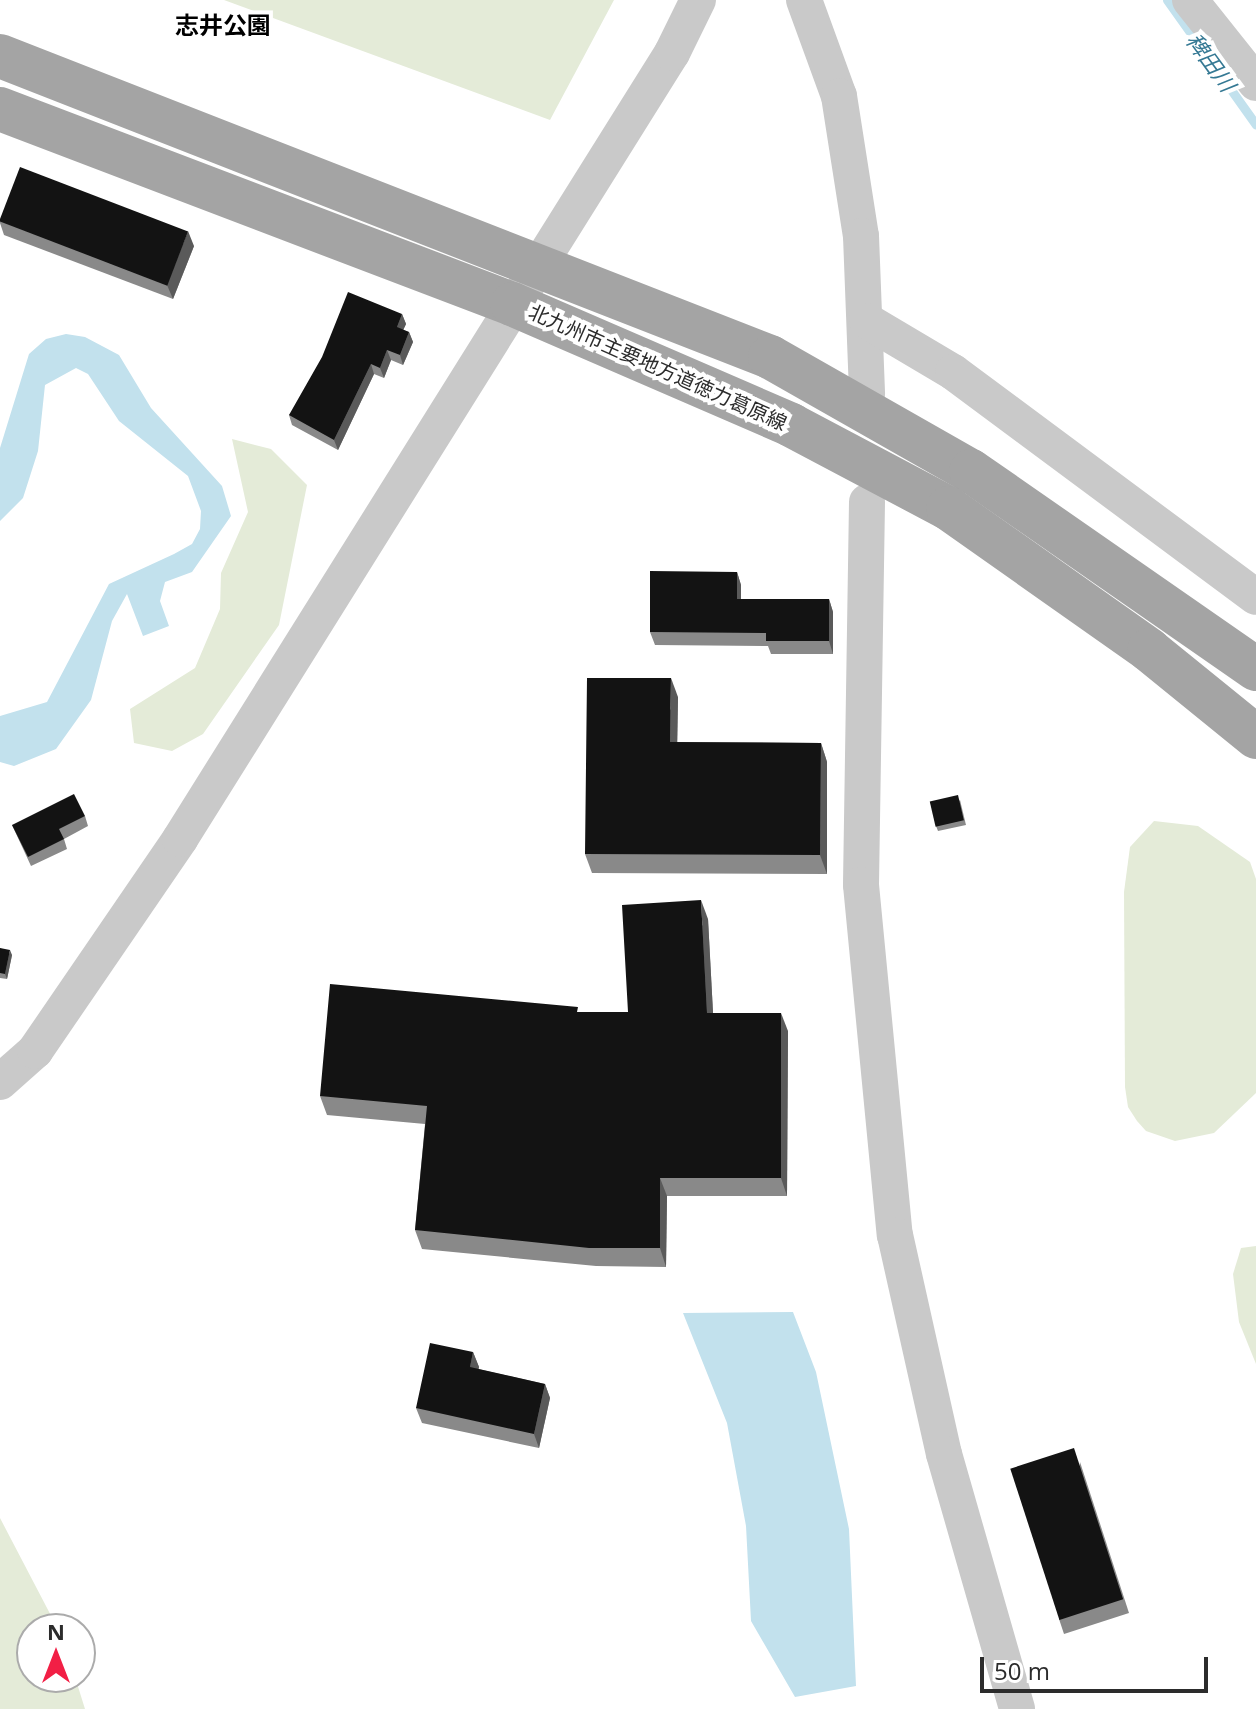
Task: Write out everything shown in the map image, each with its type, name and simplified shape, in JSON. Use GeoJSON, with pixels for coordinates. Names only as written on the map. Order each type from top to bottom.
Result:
{"type":"FeatureCollection","features":[{"type":"Feature","properties":{"kind":"main road"},"geometry":{"type":"LineString","coordinates":[[0,56],[770,357],[971,471],[1256,669]]}},
{"type":"Feature","properties":{"kind":"main road","name":"北九州市主要地方道徳力葛原線"},"geometry":{"type":"LineString","coordinates":[[0,109],[512,304],[668,367],[948,508],[1149,650],[1256,737]]}},
{"type":"Feature","properties":{"kind":"street"},"geometry":{"type":"LineString","coordinates":[[0,1082],[35,1051],[180,839],[512,304],[672,53],[698,0]]}},
{"type":"Feature","properties":{"kind":"street"},"geometry":{"type":"LineString","coordinates":[[804,0],[839,96],[861,236],[867,321],[867,394]]}},
{"type":"Feature","properties":{"kind":"street"},"geometry":{"type":"LineString","coordinates":[[1190,0],[1256,83]]}},
{"type":"Feature","properties":{"kind":"street"},"geometry":{"type":"LineString","coordinates":[[867,321],[953,372],[1256,597]]}},
{"type":"Feature","properties":{"kind":"street"},"geometry":{"type":"LineString","coordinates":[[867,502],[861,885],[895,1235],[944,1454],[1017,1709]]}},
{"type":"Feature","properties":{"kind":"green space"},"geometry":{"type":"Polygon","coordinates":[[[224,0],[614,0],[550,120],[224,0]]]}},
{"type":"Feature","properties":{"kind":"green space"},"geometry":{"type":"Polygon","coordinates":[[[232,439],[271,449],[307,485],[279,625],[203,734],[172,751],[134,743],[130,709],[195,668],[220,609],[221,573],[248,512],[232,439]]]}},
{"type":"Feature","properties":{"kind":"green space"},"geometry":{"type":"Polygon","coordinates":[[[1154,821],[1198,826],[1250,862],[1256,879],[1256,1093],[1214,1133],[1175,1141],[1146,1131],[1128,1107],[1125,1087],[1124,892],[1130,847],[1154,821]]]}},
{"type":"Feature","properties":{"kind":"green space"},"geometry":{"type":"Polygon","coordinates":[[[1256,1246],[1256,1364],[1239,1322],[1233,1274],[1241,1248],[1256,1246]]]}},
{"type":"Feature","properties":{"kind":"green space"},"geometry":{"type":"Polygon","coordinates":[[[0,1518],[50,1613],[16,1613],[16,1693],[80,1693],[85,1709],[0,1709],[0,1518]]]}},
{"type":"Feature","properties":{"kind":"water"},"geometry":{"type":"Polygon","coordinates":[[[66,334],[85,337],[119,355],[151,408],[222,486],[231,516],[192,572],[165,582],[160,601],[169,626],[143,636],[127,594],[112,621],[91,700],[56,749],[14,766],[0,762],[0,716],[47,702],[109,584],[192,544],[200,529],[201,511],[188,476],[119,421],[88,374],[76,368],[45,385],[38,451],[23,498],[0,521],[0,448],[29,354],[46,339],[66,334]]]}},
{"type":"Feature","properties":{"kind":"water"},"geometry":{"type":"Polygon","coordinates":[[[793,1312],[816,1372],[849,1529],[856,1686],[795,1697],[751,1621],[746,1526],[727,1423],[683,1313],[793,1312]]]}},
{"type":"Feature","properties":{"kind":"building"},"geometry":{"type":"Polygon","coordinates":[[[20,167],[188,232],[167,286],[0,221],[20,167]]]}},
{"type":"Feature","properties":{"kind":"building"},"geometry":{"type":"Polygon","coordinates":[[[348,292],[402,314],[397,327],[409,332],[400,355],[387,350],[380,368],[371,364],[334,440],[289,415],[322,357],[348,292]]]}},
{"type":"Feature","properties":{"kind":"building"},"geometry":{"type":"Polygon","coordinates":[[[650,571],[737,572],[737,599],[829,599],[829,641],[766,641],[766,633],[650,632],[650,571]]]}},
{"type":"Feature","properties":{"kind":"building"},"geometry":{"type":"Polygon","coordinates":[[[587,678],[671,678],[670,742],[821,743],[820,855],[585,854],[587,678]]]}},
{"type":"Feature","properties":{"kind":"building"},"geometry":{"type":"Polygon","coordinates":[[[74,794],[85,816],[59,829],[64,839],[28,857],[12,825],[74,794]]]}},
{"type":"Feature","properties":{"kind":"building"},"geometry":{"type":"Polygon","coordinates":[[[958,795],[964,820],[936,827],[930,802],[958,795]]]}},
{"type":"Feature","properties":{"kind":"building"},"geometry":{"type":"Polygon","coordinates":[[[701,900],[707,1013],[781,1013],[781,1178],[660,1178],[660,1248],[589,1248],[415,1230],[427,1106],[320,1096],[330,984],[578,1007],[577,1012],[628,1012],[622,905],[701,900]]]}},
{"type":"Feature","properties":{"kind":"building"},"geometry":{"type":"Polygon","coordinates":[[[0,948],[10,950],[5,974],[0,973],[0,948]]]}},
{"type":"Feature","properties":{"kind":"building"},"geometry":{"type":"Polygon","coordinates":[[[430,1343],[473,1352],[470,1367],[545,1384],[534,1434],[416,1408],[430,1343]]]}},
{"type":"Feature","properties":{"kind":"building"},"geometry":{"type":"Polygon","coordinates":[[[1074,1448],[1123,1599],[1059,1620],[1010,1469],[1074,1448]]]}},
{"type":"Feature","properties":{"kind":"waterway","name":"稗田川"},"geometry":{"type":"LineString","coordinates":[[1167,0],[1256,125]]}},
{"type":"Feature","properties":{"kind":"district","name":"志井公園"},"geometry":{"type":"Point","coordinates":[223,25]}}]}
